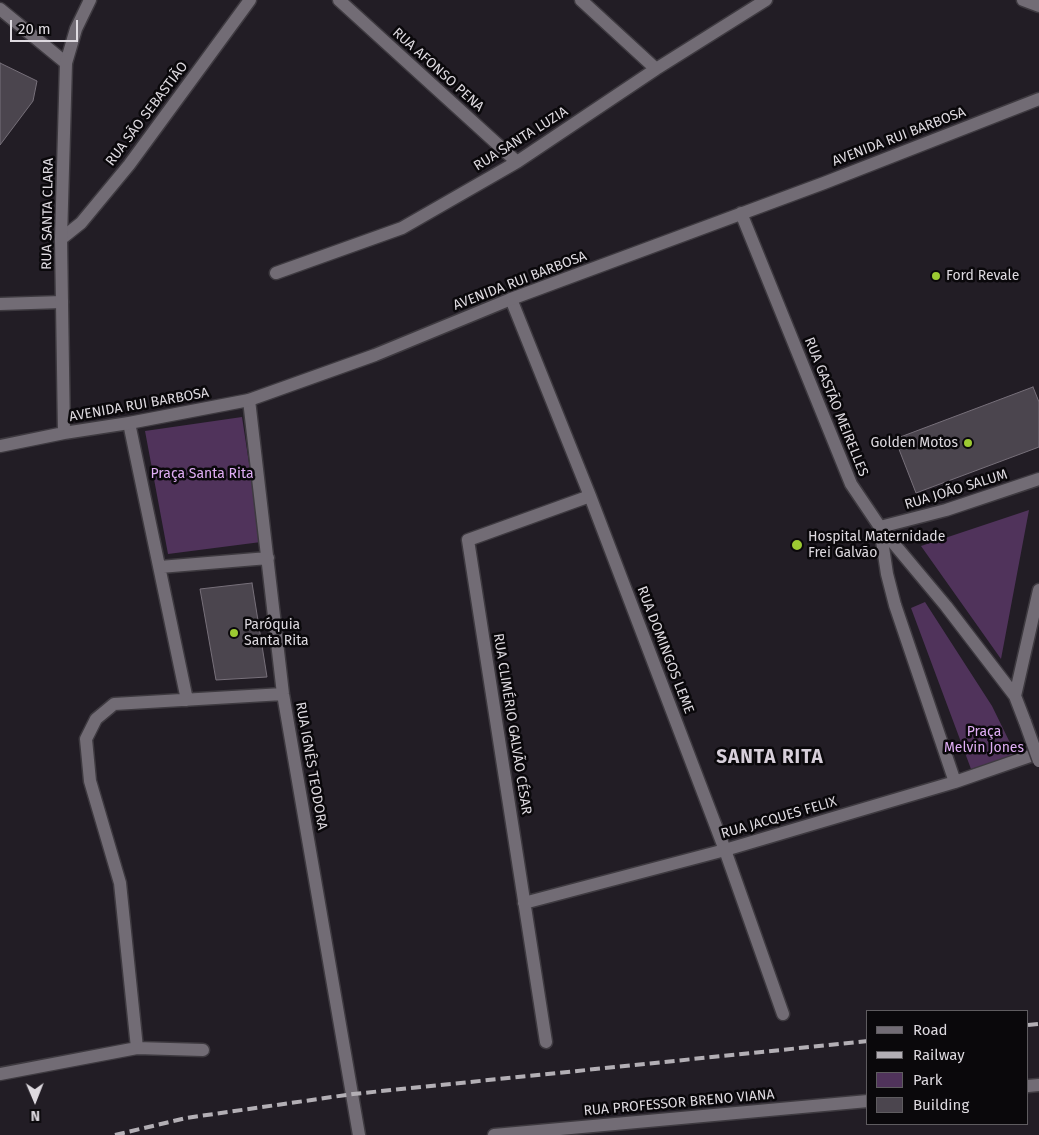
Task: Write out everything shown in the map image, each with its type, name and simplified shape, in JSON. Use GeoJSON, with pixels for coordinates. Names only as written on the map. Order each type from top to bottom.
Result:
{"type":"FeatureCollection","features":[{"type":"Feature","properties":{"kind":"street","name":"RUA SANTA CLARA"},"geometry":{"type":"LineString","coordinates":[[64,433],[61,240],[66,62],[76,29],[90,0]]}},
{"type":"Feature","properties":{"kind":"street","name":"RUA SÃO SEBASTIÃO"},"geometry":{"type":"LineString","coordinates":[[61,240],[81,223],[129,165],[250,0]]}},
{"type":"Feature","properties":{"kind":"street","name":"RUA AFONSO PENA"},"geometry":{"type":"LineString","coordinates":[[339,0],[517,162]]}},
{"type":"Feature","properties":{"kind":"street"},"geometry":{"type":"LineString","coordinates":[[581,0],[656,69]]}},
{"type":"Feature","properties":{"kind":"street","name":"RUA SANTA LUZIA"},"geometry":{"type":"LineString","coordinates":[[276,273],[402,228],[517,162],[656,69],[766,0]]}},
{"type":"Feature","properties":{"kind":"street"},"geometry":{"type":"LineString","coordinates":[[1023,0],[1039,6]]}},
{"type":"Feature","properties":{"kind":"street"},"geometry":{"type":"LineString","coordinates":[[0,9],[66,62]]}},
{"type":"Feature","properties":{"kind":"street","name":"AVENIDA RUI BARBOSA"},"geometry":{"type":"LineString","coordinates":[[0,446],[249,400],[375,355],[511,299],[741,214],[1039,99]]}},
{"type":"Feature","properties":{"kind":"street","name":"RUA GASTÃO MEIRELLES"},"geometry":{"type":"LineString","coordinates":[[741,214],[851,484],[880,528],[895,605],[955,782]]}},
{"type":"Feature","properties":{"kind":"street","name":"RUA DOMINGOS LEME"},"geometry":{"type":"LineString","coordinates":[[511,299],[590,496],[725,850],[783,1014]]}},
{"type":"Feature","properties":{"kind":"street"},"geometry":{"type":"LineString","coordinates":[[0,304],[62,302]]}},
{"type":"Feature","properties":{"kind":"street","name":"RUA IGNÊS TEODORA"},"geometry":{"type":"LineString","coordinates":[[249,400],[284,694],[359,1135]]}},
{"type":"Feature","properties":{"kind":"street"},"geometry":{"type":"LineString","coordinates":[[129,423],[187,700]]}},
{"type":"Feature","properties":{"kind":"street","name":"RUA JOÃO SALUM"},"geometry":{"type":"LineString","coordinates":[[880,528],[946,510],[1039,479]]}},
{"type":"Feature","properties":{"kind":"street","name":"RUA CLIMÉRIO GALVÃO CÉSAR"},"geometry":{"type":"LineString","coordinates":[[546,1042],[468,540],[590,496]]}},
{"type":"Feature","properties":{"kind":"street"},"geometry":{"type":"LineString","coordinates":[[880,528],[946,606],[1015,696],[1039,761]]}},
{"type":"Feature","properties":{"kind":"street"},"geometry":{"type":"LineString","coordinates":[[160,567],[268,558]]}},
{"type":"Feature","properties":{"kind":"street"},"geometry":{"type":"LineString","coordinates":[[1015,696],[1039,590]]}},
{"type":"Feature","properties":{"kind":"street"},"geometry":{"type":"LineString","coordinates":[[137,1048],[120,883],[90,781],[86,739],[96,719],[114,704],[284,694]]}},
{"type":"Feature","properties":{"kind":"street","name":"RUA JACQUES FELIX"},"geometry":{"type":"LineString","coordinates":[[524,903],[725,850],[955,782],[1039,753]]}},
{"type":"Feature","properties":{"kind":"street"},"geometry":{"type":"LineString","coordinates":[[0,1074],[137,1048],[203,1050]]}},
{"type":"Feature","properties":{"kind":"street","name":"RUA PROFESSOR BRENO VIANA"},"geometry":{"type":"LineString","coordinates":[[494,1135],[866,1101]]}},
{"type":"Feature","properties":{"kind":"green space","name":"Praça Santa Rita"},"geometry":{"type":"Polygon","coordinates":[[[242,417],[261,542],[168,554],[145,431],[242,417]]]}},
{"type":"Feature","properties":{"kind":"green space"},"geometry":{"type":"Polygon","coordinates":[[[1029,510],[1001,659],[921,546],[1029,510]]]}},
{"type":"Feature","properties":{"kind":"green space","name":"Praça Melvin Jones"},"geometry":{"type":"Polygon","coordinates":[[[925,602],[992,706],[1016,755],[971,769],[911,608],[925,602]]]}},
{"type":"Feature","properties":{"kind":"building"},"geometry":{"type":"Polygon","coordinates":[[[0,63],[37,81],[33,101],[0,145],[0,63]]]}},
{"type":"Feature","properties":{"kind":"building","name":"Golden Motos"},"geometry":{"type":"Polygon","coordinates":[[[1033,387],[1039,402],[1039,447],[916,493],[895,439],[1033,387]]]}},
{"type":"Feature","properties":{"kind":"building","name":"Paróquia Santa Rita"},"geometry":{"type":"Polygon","coordinates":[[[252,583],[267,677],[216,680],[200,589],[252,583]]]}},
{"type":"Feature","properties":{"kind":"railway"},"geometry":{"type":"LineString","coordinates":[[1029,1025],[1039,1024]]}},
{"type":"Feature","properties":{"kind":"railway"},"geometry":{"type":"LineString","coordinates":[[115,1135],[186,1118],[353,1094],[866,1041]]}},
{"type":"Feature","properties":{"kind":"place","name":"Ford Revale"},"geometry":{"type":"Point","coordinates":[936,276]}},
{"type":"Feature","properties":{"kind":"place","name":"Golden Motos"},"geometry":{"type":"Point","coordinates":[968,443]}},
{"type":"Feature","properties":{"kind":"place","name":"Hospital Maternidade Frei Galvão"},"geometry":{"type":"Point","coordinates":[797,545]}},
{"type":"Feature","properties":{"kind":"place","name":"Paróquia Santa Rita"},"geometry":{"type":"Point","coordinates":[234,633]}},
{"type":"Feature","properties":{"kind":"district","name":"SANTA RITA"},"geometry":{"type":"Point","coordinates":[770,758]}}]}
